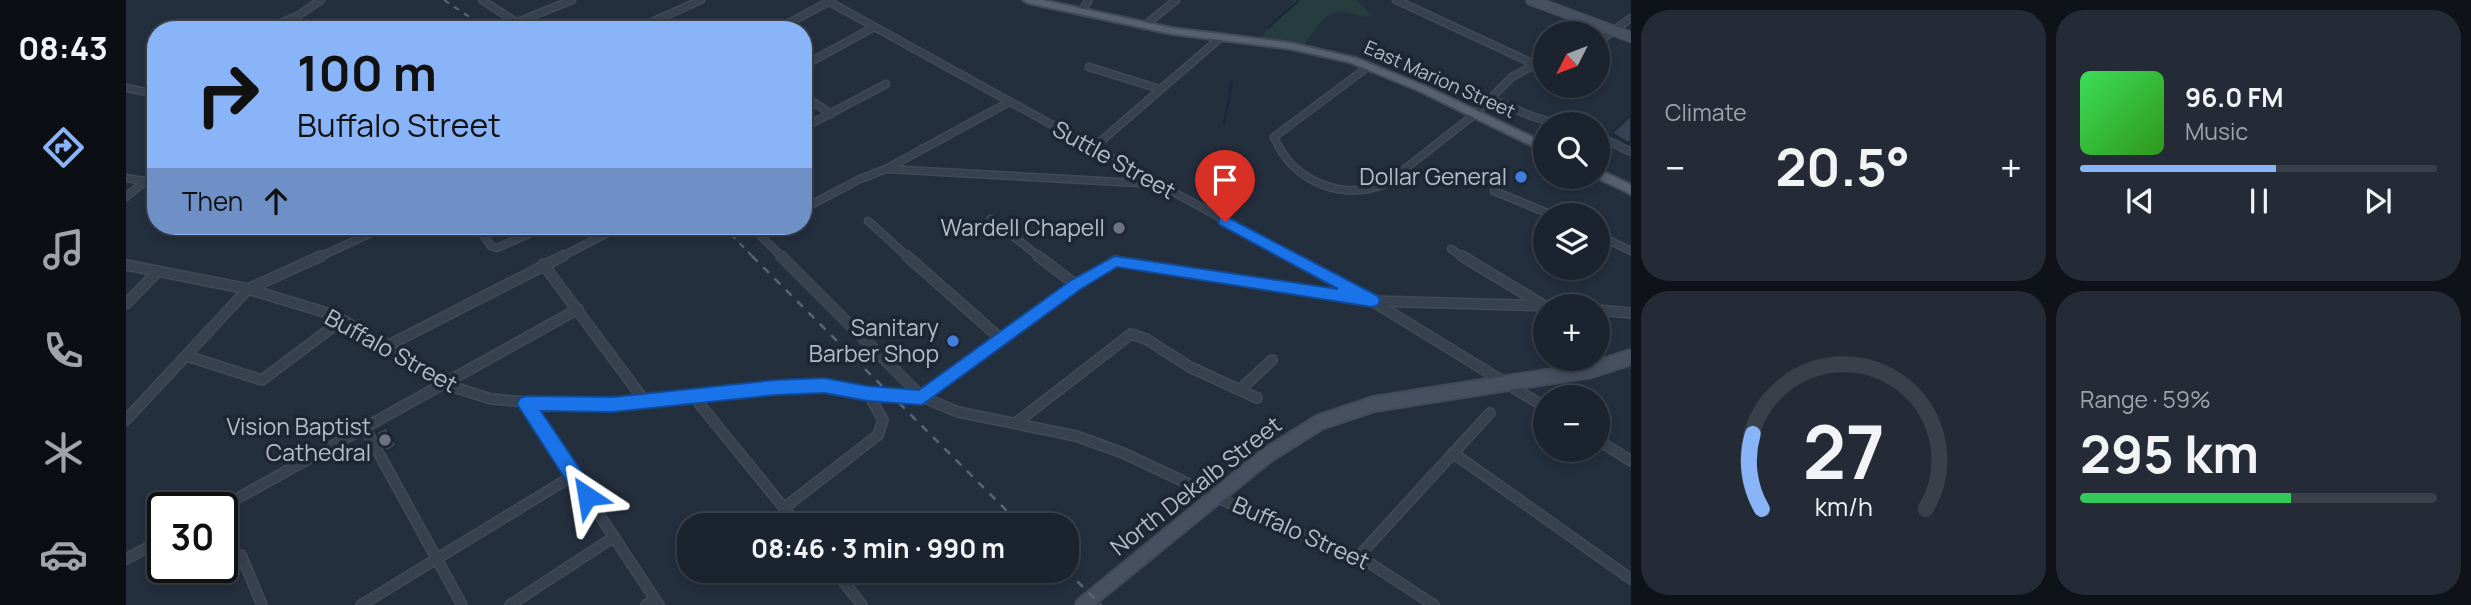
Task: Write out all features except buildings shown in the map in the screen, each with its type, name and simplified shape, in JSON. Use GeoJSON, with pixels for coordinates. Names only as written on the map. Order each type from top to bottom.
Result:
{"type":"FeatureCollection","features":[{"type":"Feature","properties":{"kind":"main road","name":"East Marion Street"},"geometry":{"type":"LineString","coordinates":[[1028,0],[1144,26],[1314,50],[1369,66],[1533,142]]}},
{"type":"Feature","properties":{"kind":"main road"},"geometry":{"type":"LineString","coordinates":[[1531,0],[1631,37]]}},
{"type":"Feature","properties":{"kind":"main road"},"geometry":{"type":"LineString","coordinates":[[1610,179],[1631,190]]}},
{"type":"Feature","properties":{"kind":"main road","name":"North Dekalb Street"},"geometry":{"type":"LineString","coordinates":[[1083,605],[1266,456],[1320,422],[1374,404],[1591,370],[1631,357]]}},
{"type":"Feature","properties":{"kind":"street"},"geometry":{"type":"LineString","coordinates":[[285,21],[321,0]]}},
{"type":"Feature","properties":{"kind":"street"},"geometry":{"type":"LineString","coordinates":[[482,0],[514,21]]}},
{"type":"Feature","properties":{"kind":"street"},"geometry":{"type":"LineString","coordinates":[[519,21],[572,0]]}},
{"type":"Feature","properties":{"kind":"street"},"geometry":{"type":"LineString","coordinates":[[654,21],[701,0]]}},
{"type":"Feature","properties":{"kind":"street"},"geometry":{"type":"LineString","coordinates":[[1081,12],[1088,0]]}},
{"type":"Feature","properties":{"kind":"street"},"geometry":{"type":"LineString","coordinates":[[1144,26],[1176,0]]}},
{"type":"Feature","properties":{"kind":"street"},"geometry":{"type":"LineString","coordinates":[[1396,0],[1533,64]]}},
{"type":"Feature","properties":{"kind":"street"},"geometry":{"type":"LineString","coordinates":[[792,21],[829,1]]}},
{"type":"Feature","properties":{"kind":"street","name":"Suttle Street"},"geometry":{"type":"LineString","coordinates":[[829,1],[1372,300],[1533,400]]}},
{"type":"Feature","properties":{"kind":"street"},"geometry":{"type":"LineString","coordinates":[[1610,35],[1631,18]]}},
{"type":"Feature","properties":{"kind":"street"},"geometry":{"type":"LineString","coordinates":[[812,61],[874,27]]}},
{"type":"Feature","properties":{"kind":"street"},"geometry":{"type":"LineString","coordinates":[[1093,148],[1220,38]]}},
{"type":"Feature","properties":{"kind":"street"},"geometry":{"type":"LineString","coordinates":[[1369,66],[1274,138],[1287,159],[1323,186],[1333,190],[1361,193],[1379,188],[1475,114],[1512,77],[1533,65]]}},
{"type":"Feature","properties":{"kind":"street"},"geometry":{"type":"LineString","coordinates":[[1089,66],[1160,89]]}},
{"type":"Feature","properties":{"kind":"street"},"geometry":{"type":"LineString","coordinates":[[812,124],[886,84]]}},
{"type":"Feature","properties":{"kind":"street"},"geometry":{"type":"LineString","coordinates":[[126,88],[147,92]]}},
{"type":"Feature","properties":{"kind":"street"},"geometry":{"type":"LineString","coordinates":[[1491,99],[1533,117]]}},
{"type":"Feature","properties":{"kind":"street"},"geometry":{"type":"LineString","coordinates":[[812,101],[831,114]]}},
{"type":"Feature","properties":{"kind":"street"},"geometry":{"type":"LineString","coordinates":[[812,204],[860,179],[886,169],[1010,102]]}},
{"type":"Feature","properties":{"kind":"street"},"geometry":{"type":"LineString","coordinates":[[1610,142],[1631,152]]}},
{"type":"Feature","properties":{"kind":"street"},"geometry":{"type":"LineString","coordinates":[[886,169],[1159,184]]}},
{"type":"Feature","properties":{"kind":"street"},"geometry":{"type":"LineString","coordinates":[[126,178],[145,181]]}},
{"type":"Feature","properties":{"kind":"street"},"geometry":{"type":"LineString","coordinates":[[126,197],[145,181]]}},
{"type":"Feature","properties":{"kind":"street"},"geometry":{"type":"LineString","coordinates":[[1494,191],[1533,207]]}},
{"type":"Feature","properties":{"kind":"street"},"geometry":{"type":"LineString","coordinates":[[991,219],[1076,285]]}},
{"type":"Feature","properties":{"kind":"street"},"geometry":{"type":"LineString","coordinates":[[868,221],[1001,339]]}},
{"type":"Feature","properties":{"kind":"street"},"geometry":{"type":"LineString","coordinates":[[126,420],[248,289],[366,235]]}},
{"type":"Feature","properties":{"kind":"street"},"geometry":{"type":"LineString","coordinates":[[483,235],[491,246],[497,248],[526,235]]}},
{"type":"Feature","properties":{"kind":"street"},"geometry":{"type":"LineString","coordinates":[[385,347],[603,235]]}},
{"type":"Feature","properties":{"kind":"street"},"geometry":{"type":"LineString","coordinates":[[760,235],[922,397],[1109,264],[1123,262],[1372,300],[1533,306]]}},
{"type":"Feature","properties":{"kind":"street"},"geometry":{"type":"LineString","coordinates":[[1610,241],[1631,251]]}},
{"type":"Feature","properties":{"kind":"street"},"geometry":{"type":"LineString","coordinates":[[1451,249],[1533,300]]}},
{"type":"Feature","properties":{"kind":"street"},"geometry":{"type":"LineString","coordinates":[[543,264],[644,400]]}},
{"type":"Feature","properties":{"kind":"street","name":"Buffalo Street"},"geometry":{"type":"LineString","coordinates":[[126,265],[248,289],[315,309],[342,320],[444,384],[474,395],[526,404],[576,406],[824,386],[922,397],[934,404],[970,415],[1075,436],[1120,450],[1256,515],[1358,557],[1402,581],[1434,605]]}},
{"type":"Feature","properties":{"kind":"street"},"geometry":{"type":"LineString","coordinates":[[126,304],[158,271]]}},
{"type":"Feature","properties":{"kind":"street"},"geometry":{"type":"LineString","coordinates":[[238,498],[578,309]]}},
{"type":"Feature","properties":{"kind":"street"},"geometry":{"type":"LineString","coordinates":[[1610,311],[1630,313]]}},
{"type":"Feature","properties":{"kind":"street"},"geometry":{"type":"LineString","coordinates":[[187,356],[262,380],[342,320]]}},
{"type":"Feature","properties":{"kind":"street"},"geometry":{"type":"LineString","coordinates":[[1016,423],[1131,334],[1145,338],[1200,373],[1242,388],[1256,397]]}},
{"type":"Feature","properties":{"kind":"street"},"geometry":{"type":"LineString","coordinates":[[1242,388],[1272,360]]}},
{"type":"Feature","properties":{"kind":"street"},"geometry":{"type":"LineString","coordinates":[[784,508],[878,435],[883,420],[868,393]]}},
{"type":"Feature","properties":{"kind":"street"},"geometry":{"type":"LineString","coordinates":[[693,396],[788,513]]}},
{"type":"Feature","properties":{"kind":"street"},"geometry":{"type":"LineString","coordinates":[[526,404],[614,537],[653,603]]}},
{"type":"Feature","properties":{"kind":"street"},"geometry":{"type":"LineString","coordinates":[[1358,557],[1490,413]]}},
{"type":"Feature","properties":{"kind":"street"},"geometry":{"type":"LineString","coordinates":[[365,428],[438,558],[461,605]]}},
{"type":"Feature","properties":{"kind":"street"},"geometry":{"type":"LineString","coordinates":[[1610,448],[1631,461]]}},
{"type":"Feature","properties":{"kind":"street"},"geometry":{"type":"LineString","coordinates":[[1453,453],[1631,579]]}},
{"type":"Feature","properties":{"kind":"street"},"geometry":{"type":"LineString","coordinates":[[361,605],[574,475]]}},
{"type":"Feature","properties":{"kind":"street"},"geometry":{"type":"LineString","coordinates":[[510,605],[614,537]]}},
{"type":"Feature","properties":{"kind":"street"},"geometry":{"type":"LineString","coordinates":[[126,559],[147,548]]}},
{"type":"Feature","properties":{"kind":"street"},"geometry":{"type":"LineString","coordinates":[[241,555],[262,605]]}},
{"type":"Feature","properties":{"kind":"street"},"geometry":{"type":"LineString","coordinates":[[844,583],[862,605]]}},
{"type":"Feature","properties":{"kind":"green space"},"geometry":{"type":"Polygon","coordinates":[[[1295,0],[1357,0],[1370,14],[1364,17],[1337,12],[1326,17],[1302,48],[1256,42],[1295,0]]]}},
{"type":"Feature","properties":{"kind":"waterway"},"geometry":{"type":"LineString","coordinates":[[1268,28],[1299,0]]}},
{"type":"Feature","properties":{"kind":"waterway"},"geometry":{"type":"LineString","coordinates":[[1224,123],[1232,82]]}},
{"type":"Feature","properties":{"kind":"railway"},"geometry":{"type":"LineString","coordinates":[[444,0],[476,21]]}},
{"type":"Feature","properties":{"kind":"railway"},"geometry":{"type":"LineString","coordinates":[[732,235],[754,258]]}},
{"type":"Feature","properties":{"kind":"railway"},"geometry":{"type":"LineString","coordinates":[[754,258],[1009,513]]}},
{"type":"Feature","properties":{"kind":"railway"},"geometry":{"type":"LineString","coordinates":[[1079,583],[1101,605]]}},
{"type":"Feature","properties":{"kind":"place","name":"Dollar General"},"geometry":{"type":"Point","coordinates":[1521,177]}},
{"type":"Feature","properties":{"kind":"place","name":"Wardell Chapell"},"geometry":{"type":"Point","coordinates":[1119,228]}},
{"type":"Feature","properties":{"kind":"place","name":"Sanitary Barber Shop"},"geometry":{"type":"Point","coordinates":[953,341]}},
{"type":"Feature","properties":{"kind":"place","name":"Vision Baptist Cathedral"},"geometry":{"type":"Point","coordinates":[385,440]}},
{"type":"Feature","properties":{"kind":"route"},"geometry":{"type":"LineString","coordinates":[[587,496],[526,404],[613,404],[775,387],[824,386],[890,396],[922,397],[1076,285],[1115,261],[1372,300],[1225,222]]}}]}
